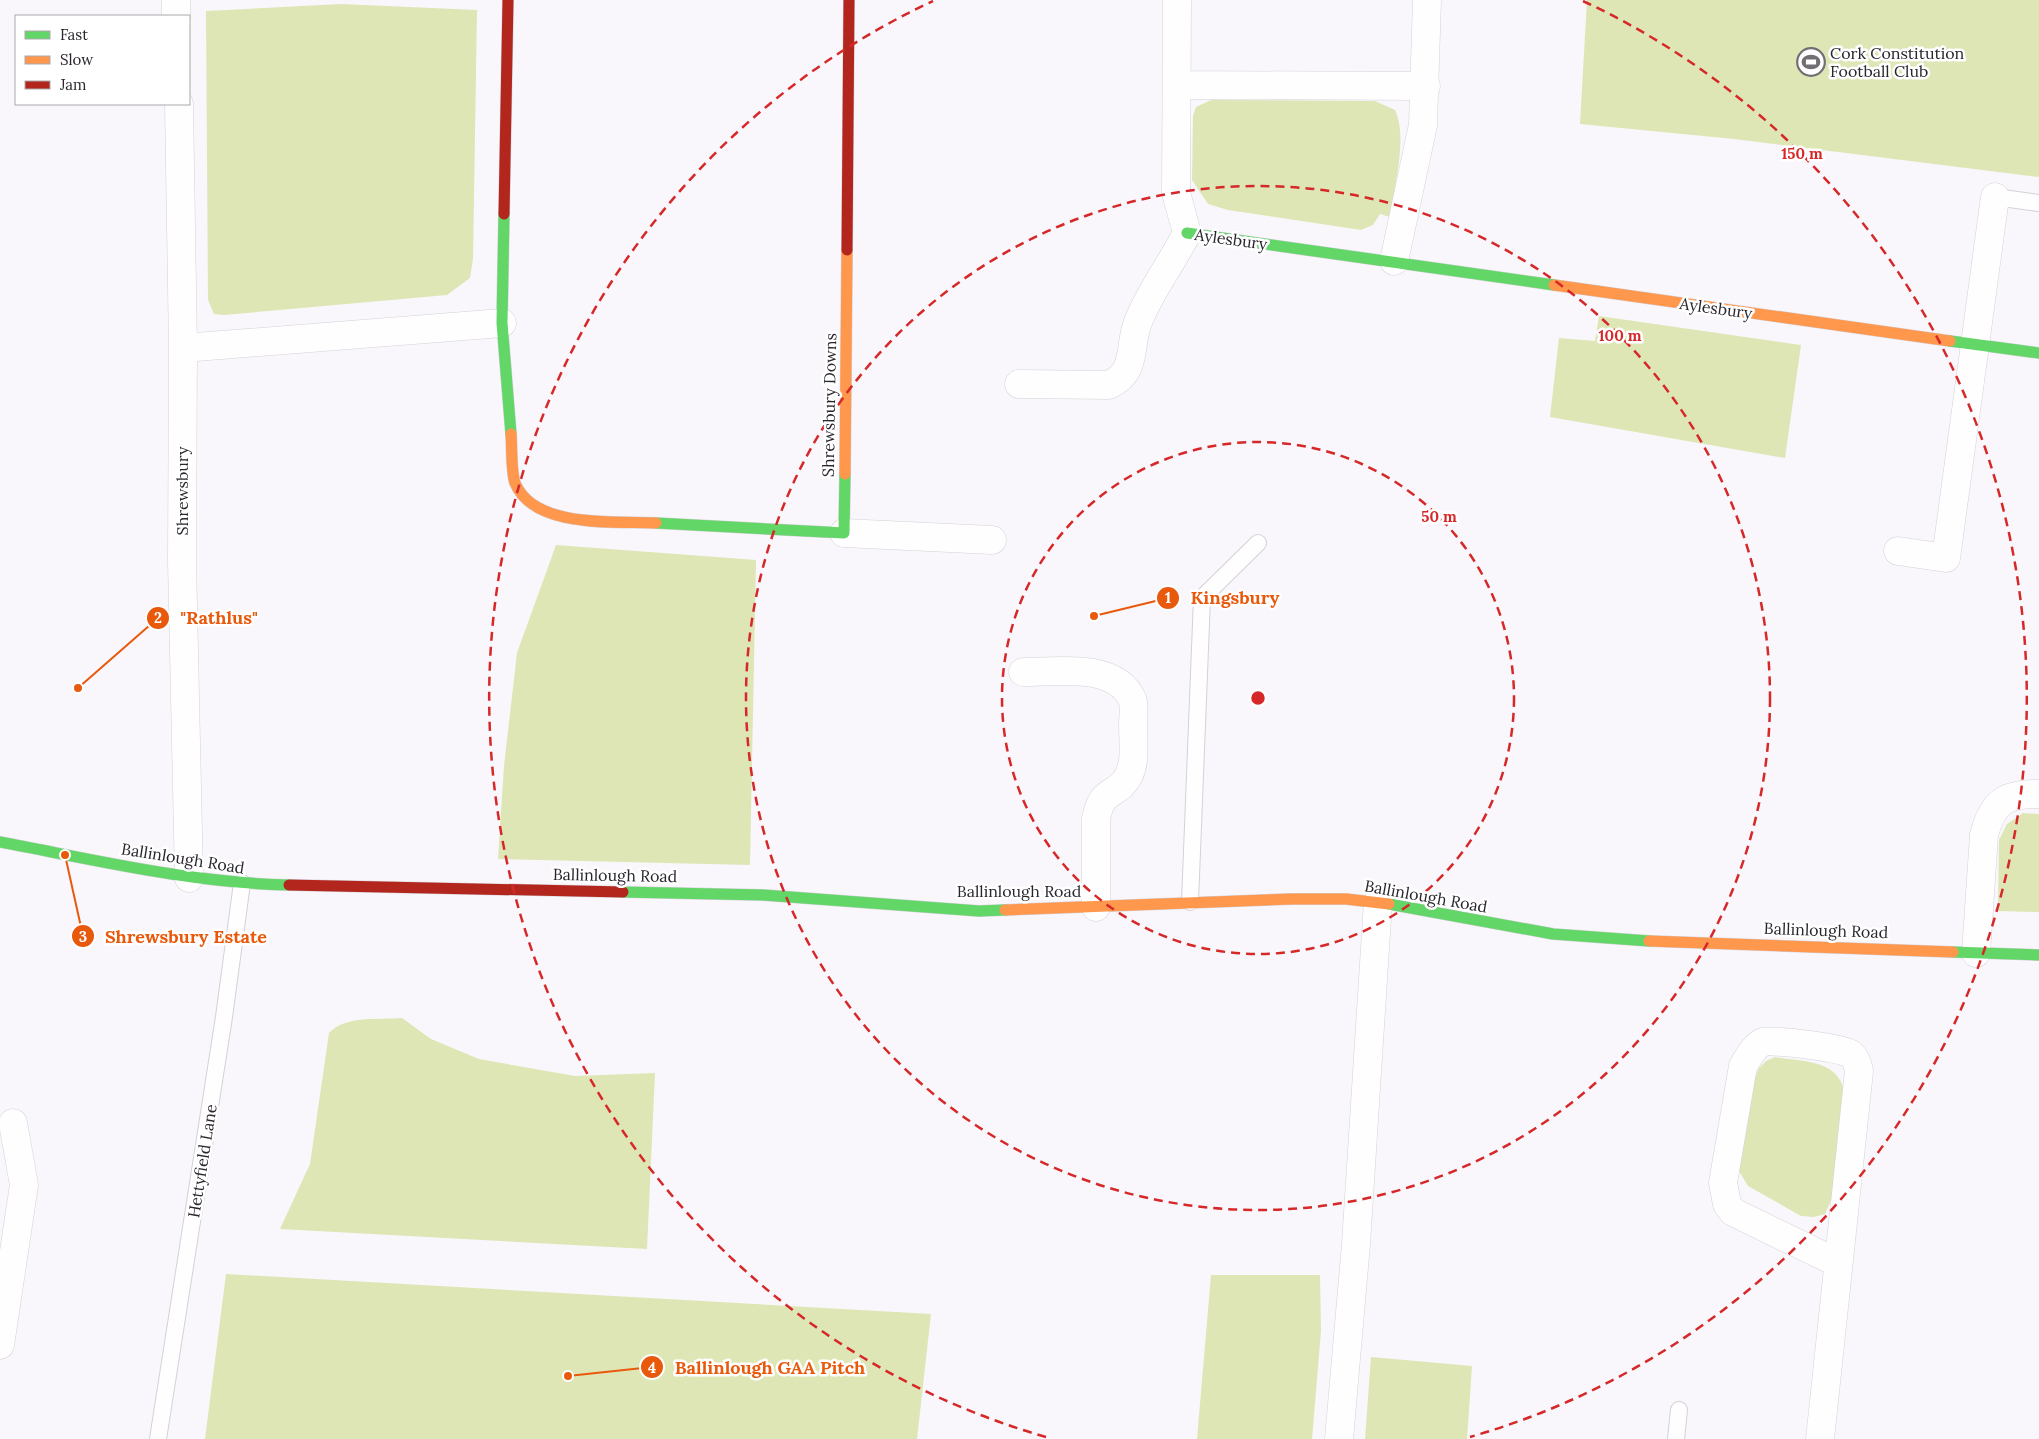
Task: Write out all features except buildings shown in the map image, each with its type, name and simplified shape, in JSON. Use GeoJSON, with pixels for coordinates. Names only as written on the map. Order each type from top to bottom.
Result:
{"type":"FeatureCollection","features":[{"type":"Feature","properties":{"kind":"street"},"geometry":{"type":"LineString","coordinates":[[176,0],[176,15]]}},
{"type":"Feature","properties":{"kind":"street"},"geometry":{"type":"LineString","coordinates":[[508,0],[502,323],[515,483],[528,501],[542,513],[567,518],[992,540]]}},
{"type":"Feature","properties":{"kind":"street","name":"Shrewsbury Downs"},"geometry":{"type":"LineString","coordinates":[[844,532],[849,0]]}},
{"type":"Feature","properties":{"kind":"street","name":"Aylesbury"},"geometry":{"type":"LineString","coordinates":[[1177,0],[1176,193],[1187,233],[2039,354]]}},
{"type":"Feature","properties":{"kind":"street"},"geometry":{"type":"LineString","coordinates":[[1394,261],[1423,126],[1426,86],[1427,0]]}},
{"type":"Feature","properties":{"kind":"street"},"geometry":{"type":"LineString","coordinates":[[1177,85],[1426,86]]}},
{"type":"Feature","properties":{"kind":"street","name":"Shrewsbury"},"geometry":{"type":"LineString","coordinates":[[179,105],[183,348],[182,561],[189,878]]}},
{"type":"Feature","properties":{"kind":"street"},"geometry":{"type":"LineString","coordinates":[[1898,551],[1946,558],[1994,197]]}},
{"type":"Feature","properties":{"kind":"street"},"geometry":{"type":"LineString","coordinates":[[1020,384],[1110,385],[1122,379],[1129,365],[1133,337],[1138,321],[1187,233]]}},
{"type":"Feature","properties":{"kind":"street"},"geometry":{"type":"LineString","coordinates":[[183,348],[502,323]]}},
{"type":"Feature","properties":{"kind":"street"},"geometry":{"type":"LineString","coordinates":[[1023,672],[1084,672],[1107,675],[1124,689],[1132,700],[1133,762],[1128,775],[1120,787],[1104,797],[1099,804],[1096,819],[1096,907]]}},
{"type":"Feature","properties":{"kind":"street"},"geometry":{"type":"LineString","coordinates":[[1976,953],[1984,835],[1987,823],[1994,810],[2004,798],[2018,794],[2039,794]]}},
{"type":"Feature","properties":{"kind":"street","name":"Ballinlough Road"},"geometry":{"type":"LineString","coordinates":[[0,842],[189,878],[242,883],[763,894],[979,910],[1292,898],[1378,902],[1553,934],[1653,941],[2039,955]]}},
{"type":"Feature","properties":{"kind":"street"},"geometry":{"type":"LineString","coordinates":[[1339,1439],[1356,1244],[1378,902]]}},
{"type":"Feature","properties":{"kind":"street"},"geometry":{"type":"LineString","coordinates":[[1820,1439],[1860,1071],[1857,1062],[1845,1051],[1773,1040],[1761,1043],[1743,1066],[1723,1183],[1727,1204],[1733,1212],[1838,1263]]}},
{"type":"Feature","properties":{"kind":"street"},"geometry":{"type":"LineString","coordinates":[[0,1345],[24,1185],[13,1123]]}},
{"type":"Feature","properties":{"kind":"lane"},"geometry":{"type":"LineString","coordinates":[[1994,197],[2039,203]]}},
{"type":"Feature","properties":{"kind":"lane"},"geometry":{"type":"LineString","coordinates":[[1190,902],[1202,598],[1258,543]]}},
{"type":"Feature","properties":{"kind":"lane","name":"Hettyfield Lane"},"geometry":{"type":"LineString","coordinates":[[158,1439],[224,1016],[242,883]]}},
{"type":"Feature","properties":{"kind":"lane"},"geometry":{"type":"LineString","coordinates":[[1676,1439],[1679,1410]]}},
{"type":"Feature","properties":{"kind":"green space","name":"Cork Constitution Football Club"},"geometry":{"type":"Polygon","coordinates":[[[1587,0],[2039,0],[2039,177],[1734,139],[1580,124],[1587,0]]]}},
{"type":"Feature","properties":{"kind":"green space"},"geometry":{"type":"Polygon","coordinates":[[[341,4],[477,10],[473,259],[470,278],[447,295],[224,315],[214,314],[208,300],[206,11],[341,4]]]}},
{"type":"Feature","properties":{"kind":"green space"},"geometry":{"type":"Polygon","coordinates":[[[1211,100],[1375,101],[1395,110],[1399,121],[1400,148],[1390,217],[1380,214],[1373,225],[1361,230],[1228,210],[1208,204],[1192,180],[1193,116],[1196,107],[1211,100]]]}},
{"type":"Feature","properties":{"kind":"green space"},"geometry":{"type":"Polygon","coordinates":[[[1599,316],[1801,345],[1785,458],[1550,417],[1559,338],[1595,341],[1599,316]]]}},
{"type":"Feature","properties":{"kind":"green space"},"geometry":{"type":"Polygon","coordinates":[[[556,545],[756,560],[750,865],[498,859],[504,766],[517,653],[556,545]]]}},
{"type":"Feature","properties":{"kind":"green space"},"geometry":{"type":"Polygon","coordinates":[[[2023,813],[2039,814],[2039,912],[1998,911],[1999,840],[2007,824],[2023,813]]]}},
{"type":"Feature","properties":{"kind":"green space"},"geometry":{"type":"Polygon","coordinates":[[[402,1018],[431,1039],[479,1059],[575,1076],[655,1073],[647,1249],[280,1229],[310,1164],[329,1033],[344,1023],[363,1019],[402,1018]]]}},
{"type":"Feature","properties":{"kind":"green space"},"geometry":{"type":"Polygon","coordinates":[[[1775,1057],[1818,1064],[1827,1068],[1841,1082],[1845,1093],[1832,1198],[1825,1214],[1814,1217],[1801,1216],[1748,1186],[1739,1171],[1753,1083],[1759,1068],[1766,1061],[1775,1057]]]}},
{"type":"Feature","properties":{"kind":"green space"},"geometry":{"type":"Polygon","coordinates":[[[226,1274],[931,1314],[917,1439],[205,1439],[226,1274]]]}},
{"type":"Feature","properties":{"kind":"green space"},"geometry":{"type":"Polygon","coordinates":[[[1211,1275],[1320,1275],[1321,1331],[1312,1439],[1197,1439],[1211,1275]]]}},
{"type":"Feature","properties":{"kind":"green space"},"geometry":{"type":"Polygon","coordinates":[[[1371,1357],[1472,1366],[1467,1439],[1365,1439],[1371,1357]]]}},
{"type":"Feature","properties":{"kind":"traffic: fast"},"geometry":{"type":"LineString","coordinates":[[504,214],[502,323],[511,434]]}},
{"type":"Feature","properties":{"kind":"traffic: fast"},"geometry":{"type":"LineString","coordinates":[[1187,233],[1554,285]]}},
{"type":"Feature","properties":{"kind":"traffic: fast"},"geometry":{"type":"LineString","coordinates":[[1950,341],[2039,353]]}},
{"type":"Feature","properties":{"kind":"traffic: fast"},"geometry":{"type":"LineString","coordinates":[[656,523],[844,533],[845,474]]}},
{"type":"Feature","properties":{"kind":"traffic: fast"},"geometry":{"type":"LineString","coordinates":[[0,842],[180,875],[216,880],[289,885]]}},
{"type":"Feature","properties":{"kind":"traffic: fast"},"geometry":{"type":"LineString","coordinates":[[623,892],[763,895],[979,911],[1005,910]]}},
{"type":"Feature","properties":{"kind":"traffic: fast"},"geometry":{"type":"LineString","coordinates":[[1389,904],[1553,934],[1649,941]]}},
{"type":"Feature","properties":{"kind":"traffic: fast"},"geometry":{"type":"LineString","coordinates":[[1953,952],[2039,955]]}},
{"type":"Feature","properties":{"kind":"traffic: slow"},"geometry":{"type":"LineString","coordinates":[[845,474],[847,250]]}},
{"type":"Feature","properties":{"kind":"traffic: slow"},"geometry":{"type":"LineString","coordinates":[[1554,285],[1950,341]]}},
{"type":"Feature","properties":{"kind":"traffic: slow"},"geometry":{"type":"LineString","coordinates":[[511,434],[512,466],[515,483],[525,498],[539,508],[578,520],[656,523]]}},
{"type":"Feature","properties":{"kind":"traffic: slow"},"geometry":{"type":"LineString","coordinates":[[1005,910],[1292,899],[1346,899],[1389,904]]}},
{"type":"Feature","properties":{"kind":"traffic: slow"},"geometry":{"type":"LineString","coordinates":[[1649,941],[1953,952]]}},
{"type":"Feature","properties":{"kind":"traffic: jam"},"geometry":{"type":"LineString","coordinates":[[504,214],[508,0]]}},
{"type":"Feature","properties":{"kind":"traffic: jam"},"geometry":{"type":"LineString","coordinates":[[847,250],[849,0]]}},
{"type":"Feature","properties":{"kind":"traffic: jam"},"geometry":{"type":"LineString","coordinates":[[289,885],[623,892]]}},
{"type":"Feature","properties":{"kind":"place","name":"Cork Constitution Football Club"},"geometry":{"type":"Point","coordinates":[1811,62]}},
{"type":"Feature","properties":{"kind":"place","name":"Kingsbury"},"geometry":{"type":"Point","coordinates":[1094,616]}},
{"type":"Feature","properties":{"kind":"place","name":"\"Rathlus\""},"geometry":{"type":"Point","coordinates":[78,688]}},
{"type":"Feature","properties":{"kind":"place","name":"Shrewsbury Estate"},"geometry":{"type":"Point","coordinates":[65,855]}},
{"type":"Feature","properties":{"kind":"place","name":"Ballinlough GAA Pitch"},"geometry":{"type":"Point","coordinates":[568,1376]}}]}
